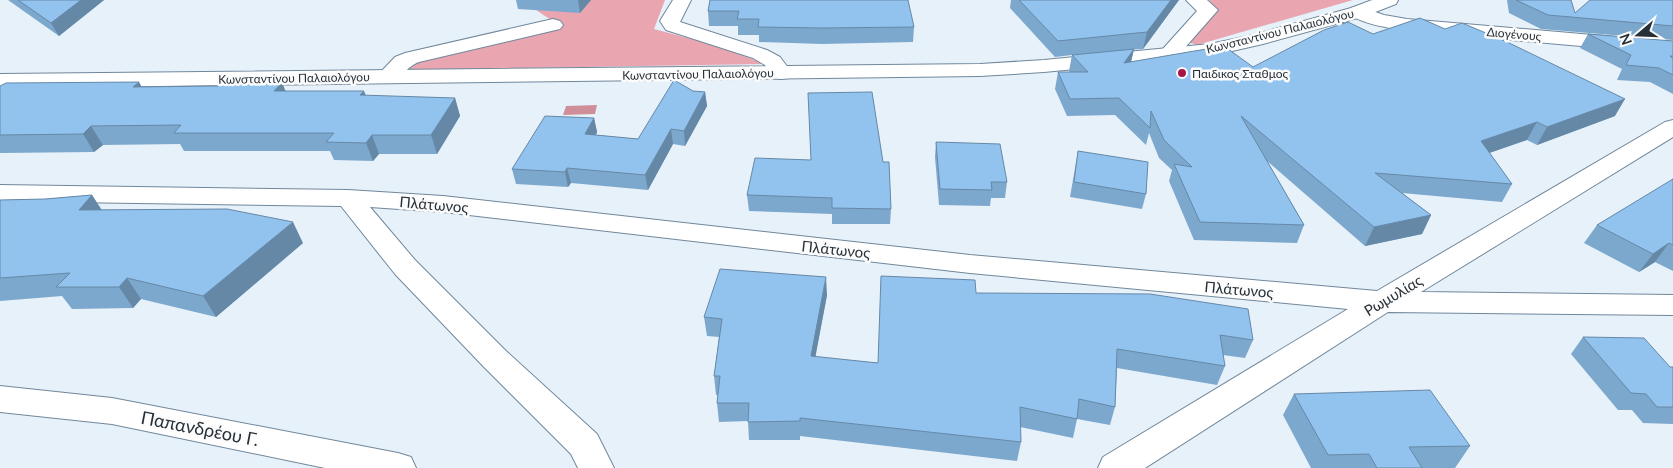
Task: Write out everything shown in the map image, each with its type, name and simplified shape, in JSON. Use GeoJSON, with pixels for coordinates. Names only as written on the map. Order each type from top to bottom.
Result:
{"type":"FeatureCollection","features":[{"type":"Feature","properties":{"kind":"street"},"geometry":{"type":"LineString","coordinates":[[682,0],[670,21],[673,26],[760,54],[773,61],[781,73]]}},
{"type":"Feature","properties":{"kind":"street"},"geometry":{"type":"LineString","coordinates":[[1168,56],[1208,10],[1195,0]]}},
{"type":"Feature","properties":{"kind":"street","name":"Κωνσταντίνου Παλαιολόγου"},"geometry":{"type":"LineString","coordinates":[[0,81],[980,70],[1168,56],[1210,50],[1256,40],[1358,12],[1389,0]]}},
{"type":"Feature","properties":{"kind":"street","name":"Διογένους"},"geometry":{"type":"LineString","coordinates":[[1358,12],[1380,20],[1407,25],[1673,48]]}},
{"type":"Feature","properties":{"kind":"street"},"geometry":{"type":"LineString","coordinates":[[387,77],[402,61],[412,57],[553,25]]}},
{"type":"Feature","properties":{"kind":"street","name":"Ρωμυλίας"},"geometry":{"type":"LineString","coordinates":[[1116,468],[1382,302],[1673,127]]}},
{"type":"Feature","properties":{"kind":"street","name":"Πλάτωνος"},"geometry":{"type":"LineString","coordinates":[[0,193],[348,198],[443,204],[970,264],[1382,302],[1673,305]]}},
{"type":"Feature","properties":{"kind":"street"},"geometry":{"type":"LineString","coordinates":[[348,198],[405,267],[495,359],[584,444],[596,468]]}},
{"type":"Feature","properties":{"kind":"street","name":"Παπανδρέου Γ."},"geometry":{"type":"LineString","coordinates":[[0,399],[112,411],[398,468]]}},
{"type":"Feature","properties":{"kind":"shaded area"},"geometry":{"type":"Polygon","coordinates":[[[521,0],[665,0],[654,29],[710,44],[766,64],[407,70],[425,59],[551,20],[521,0]]]}},
{"type":"Feature","properties":{"kind":"shaded area"},"geometry":{"type":"Polygon","coordinates":[[[1209,0],[1353,0],[1197,45],[1188,42],[1218,10],[1209,0]]]}},
{"type":"Feature","properties":{"kind":"shaded area"},"geometry":{"type":"Polygon","coordinates":[[[597,105],[595,114],[563,115],[566,106],[597,105]]]}},
{"type":"Feature","properties":{"kind":"building"},"geometry":{"type":"Polygon","coordinates":[[[18,0],[81,0],[51,23],[18,0]]]}},
{"type":"Feature","properties":{"kind":"building"},"geometry":{"type":"Polygon","coordinates":[[[710,0],[908,0],[914,27],[758,27],[759,19],[737,19],[739,11],[708,11],[710,0]]]}},
{"type":"Feature","properties":{"kind":"building"},"geometry":{"type":"Polygon","coordinates":[[[1019,0],[1171,0],[1147,32],[1058,41],[1019,0]]]}},
{"type":"Feature","properties":{"kind":"building"},"geometry":{"type":"Polygon","coordinates":[[[1516,0],[1571,0],[1575,13],[1590,0],[1673,0],[1673,26],[1548,15],[1516,0]]]}},
{"type":"Feature","properties":{"kind":"building"},"geometry":{"type":"Polygon","coordinates":[[[1420,18],[1445,29],[1462,23],[1505,41],[1625,99],[1547,127],[1537,122],[1481,141],[1512,184],[1375,173],[1431,215],[1374,227],[1241,116],[1304,225],[1200,222],[1174,164],[1192,167],[1164,140],[1151,111],[1150,128],[1119,98],[1070,99],[1058,72],[1088,72],[1072,55],[1134,49],[1124,63],[1224,46],[1253,67],[1324,30],[1348,22],[1373,34],[1420,18]]]}},
{"type":"Feature","properties":{"kind":"building"},"geometry":{"type":"Polygon","coordinates":[[[1588,34],[1673,41],[1673,56],[1670,56],[1673,59],[1673,75],[1659,68],[1626,65],[1631,55],[1588,34]]]}},
{"type":"Feature","properties":{"kind":"building"},"geometry":{"type":"Polygon","coordinates":[[[674,80],[693,91],[705,92],[684,131],[671,129],[645,175],[567,168],[565,172],[512,169],[545,116],[594,118],[585,134],[638,139],[674,80]]]}},
{"type":"Feature","properties":{"kind":"building"},"geometry":{"type":"Polygon","coordinates":[[[139,82],[133,87],[219,86],[222,83],[282,82],[274,91],[364,91],[360,95],[455,98],[431,135],[372,135],[366,143],[326,142],[334,133],[174,133],[181,125],[91,126],[83,134],[0,135],[0,86],[6,83],[139,82]]]}},
{"type":"Feature","properties":{"kind":"building"},"geometry":{"type":"Polygon","coordinates":[[[872,92],[883,162],[889,162],[891,209],[832,208],[832,198],[747,195],[755,158],[811,160],[808,93],[872,92]]]}},
{"type":"Feature","properties":{"kind":"building"},"geometry":{"type":"Polygon","coordinates":[[[936,142],[1000,144],[1007,182],[991,182],[992,190],[940,189],[936,142]]]}},
{"type":"Feature","properties":{"kind":"building"},"geometry":{"type":"Polygon","coordinates":[[[1078,151],[1148,162],[1146,194],[1074,182],[1078,151]]]}},
{"type":"Feature","properties":{"kind":"building"},"geometry":{"type":"Polygon","coordinates":[[[1673,179],[1673,245],[1669,243],[1653,254],[1597,225],[1673,179]]]}},
{"type":"Feature","properties":{"kind":"building"},"geometry":{"type":"Polygon","coordinates":[[[92,195],[79,210],[227,209],[293,222],[203,296],[127,278],[119,287],[56,287],[70,273],[0,278],[0,200],[92,195]]]}},
{"type":"Feature","properties":{"kind":"building"},"geometry":{"type":"Polygon","coordinates":[[[720,269],[826,277],[811,356],[878,363],[881,276],[975,280],[976,293],[1150,294],[1248,309],[1253,340],[1220,335],[1225,366],[1117,349],[1115,407],[1079,399],[1077,419],[1020,407],[1021,442],[800,418],[800,421],[748,422],[749,403],[717,403],[720,376],[714,376],[722,319],[704,317],[720,269]]]}},
{"type":"Feature","properties":{"kind":"building"},"geometry":{"type":"Polygon","coordinates":[[[1583,337],[1644,338],[1670,367],[1673,367],[1673,407],[1657,407],[1646,394],[1631,393],[1583,337]]]}},
{"type":"Feature","properties":{"kind":"building"},"geometry":{"type":"Polygon","coordinates":[[[1430,390],[1470,446],[1409,447],[1422,468],[1377,468],[1369,454],[1328,455],[1294,394],[1430,390]]]}},
{"type":"Feature","properties":{"kind":"place","name":"Παιδικος Σταθμος"},"geometry":{"type":"Point","coordinates":[1182,73]}}]}
